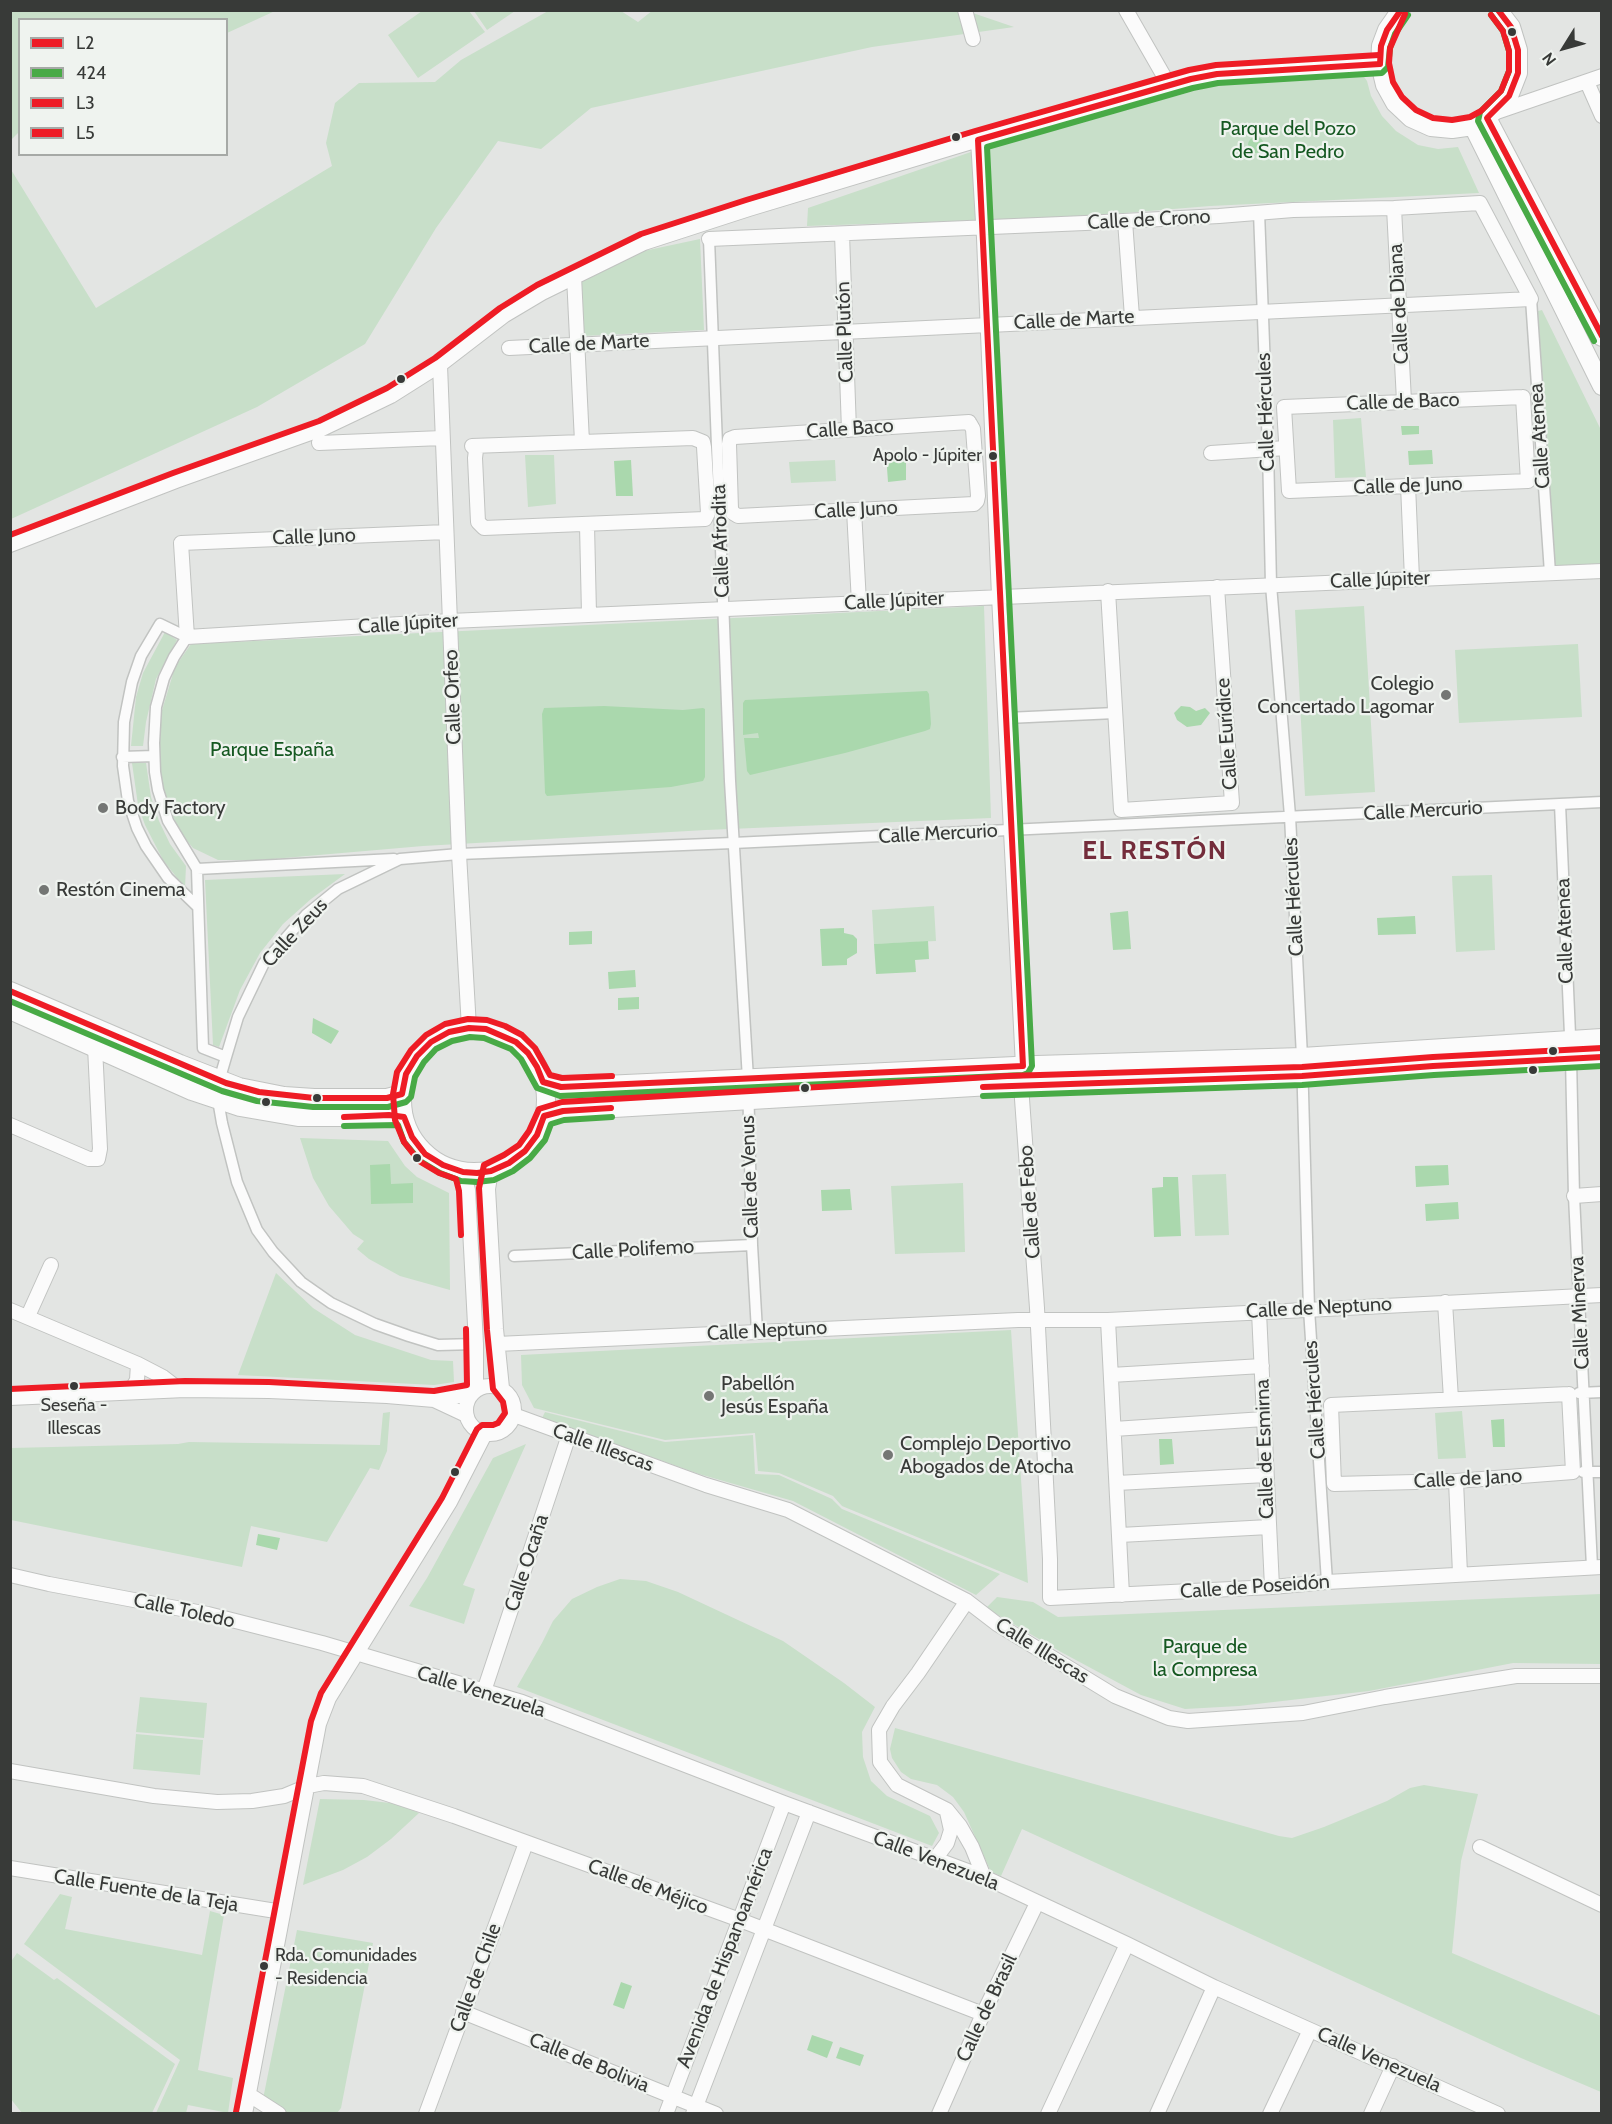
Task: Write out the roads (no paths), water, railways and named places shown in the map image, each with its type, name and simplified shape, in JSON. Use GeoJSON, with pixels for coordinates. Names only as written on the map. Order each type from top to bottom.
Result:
{"type":"FeatureCollection","features":[{"type":"Feature","properties":{"kind":"street"},"geometry":{"type":"LineString","coordinates":[[965,10],[973,39]]}},
{"type":"Feature","properties":{"kind":"street"},"geometry":{"type":"LineString","coordinates":[[1126,10],[1169,85]]}},
{"type":"Feature","properties":{"kind":"street"},"geometry":{"type":"LineString","coordinates":[[1485,119],[1509,96],[1518,73],[1518,50],[1511,27],[1498,10]]}},
{"type":"Feature","properties":{"kind":"street"},"geometry":{"type":"LineString","coordinates":[[1398,12],[1386,30],[1381,46],[1380,64],[1384,85],[1395,103],[1411,118],[1431,127],[1452,129],[1602,76]]}},
{"type":"Feature","properties":{"kind":"street"},"geometry":{"type":"LineString","coordinates":[[10,545],[176,481],[322,429],[391,396],[440,365],[505,315],[574,276],[644,243],[978,140],[1169,85],[1217,74],[1380,64]]}},
{"type":"Feature","properties":{"kind":"street"},"geometry":{"type":"LineString","coordinates":[[1587,82],[1602,116]]}},
{"type":"Feature","properties":{"kind":"street"},"geometry":{"type":"LineString","coordinates":[[1485,119],[1602,337]]}},
{"type":"Feature","properties":{"kind":"street"},"geometry":{"type":"LineString","coordinates":[[1485,119],[1602,386]]}},
{"type":"Feature","properties":{"kind":"street"},"geometry":{"type":"LineString","coordinates":[[978,140],[1023,1066]]}},
{"type":"Feature","properties":{"kind":"street","name":"Calle de Crono"},"geometry":{"type":"LineString","coordinates":[[709,239],[1125,221],[1258,212],[1394,208],[1480,202],[1531,299]]}},
{"type":"Feature","properties":{"kind":"street","name":"Calle de Diana"},"geometry":{"type":"LineString","coordinates":[[1394,208],[1404,401]]}},
{"type":"Feature","properties":{"kind":"street","name":"Calle Hércules"},"geometry":{"type":"LineString","coordinates":[[1258,212],[1271,585],[1290,816],[1302,1056],[1309,1308],[1315,1405],[1327,1485],[1327,1582]]}},
{"type":"Feature","properties":{"kind":"street"},"geometry":{"type":"LineString","coordinates":[[1125,221],[1132,317]]}},
{"type":"Feature","properties":{"kind":"street","name":"Calle Plutón"},"geometry":{"type":"LineString","coordinates":[[842,234],[849,430]]}},
{"type":"Feature","properties":{"kind":"street","name":"Calle Afrodita"},"geometry":{"type":"LineString","coordinates":[[709,239],[733,843]]}},
{"type":"Feature","properties":{"kind":"street"},"geometry":{"type":"LineString","coordinates":[[574,276],[582,442],[472,446],[476,450],[478,522],[484,528],[587,525],[589,614]]}},
{"type":"Feature","properties":{"kind":"street","name":"Calle de Marte"},"geometry":{"type":"LineString","coordinates":[[509,348],[1531,299]]}},
{"type":"Feature","properties":{"kind":"street","name":"Calle Atenea"},"geometry":{"type":"LineString","coordinates":[[1531,299],[1550,573]]}},
{"type":"Feature","properties":{"kind":"street","name":"Calle Orfeo"},"geometry":{"type":"LineString","coordinates":[[440,365],[459,854],[469,1028]]}},
{"type":"Feature","properties":{"kind":"street","name":"Calle de Baco"},"geometry":{"type":"LineString","coordinates":[[1284,407],[1523,397]]}},
{"type":"Feature","properties":{"kind":"street","name":"Calle de Juno"},"geometry":{"type":"LineString","coordinates":[[1284,407],[1289,491],[1528,481],[1523,397]]}},
{"type":"Feature","properties":{"kind":"street","name":"Calle Baco"},"geometry":{"type":"LineString","coordinates":[[735,437],[969,422],[973,429],[978,496],[974,504]]}},
{"type":"Feature","properties":{"kind":"street","name":"Calle Afrodita"},"geometry":{"type":"LineString","coordinates":[[735,437],[730,439],[729,444],[731,509],[738,516]]}},
{"type":"Feature","properties":{"kind":"street"},"geometry":{"type":"LineString","coordinates":[[318,443],[442,438]]}},
{"type":"Feature","properties":{"kind":"street","name":"Calle Afrodita"},"geometry":{"type":"LineString","coordinates":[[582,442],[699,439],[704,447],[708,513],[707,518],[702,520],[587,525]]}},
{"type":"Feature","properties":{"kind":"street"},"geometry":{"type":"LineString","coordinates":[[1211,453],[1286,448]]}},
{"type":"Feature","properties":{"kind":"street"},"geometry":{"type":"LineString","coordinates":[[1408,485],[1412,579]]}},
{"type":"Feature","properties":{"kind":"street","name":"Calle Juno"},"geometry":{"type":"LineString","coordinates":[[738,516],[974,504]]}},
{"type":"Feature","properties":{"kind":"street"},"geometry":{"type":"LineString","coordinates":[[854,510],[859,603]]}},
{"type":"Feature","properties":{"kind":"street","name":"Calle Juno"},"geometry":{"type":"LineString","coordinates":[[187,637],[181,543],[446,532]]}},
{"type":"Feature","properties":{"kind":"street","name":"Calle Júpiter"},"geometry":{"type":"LineString","coordinates":[[187,637],[589,614],[1602,571]]}},
{"type":"Feature","properties":{"kind":"street","name":"Calle Eurídice"},"geometry":{"type":"LineString","coordinates":[[1121,810],[1232,803],[1217,587]]}},
{"type":"Feature","properties":{"kind":"street"},"geometry":{"type":"LineString","coordinates":[[1108,591],[1122,825]]}},
{"type":"Feature","properties":{"kind":"street"},"geometry":{"type":"LineString","coordinates":[[198,907],[168,878],[146,846],[128,801],[122,757],[124,722],[132,682],[141,656],[160,624],[187,637],[174,657],[156,707],[154,756],[158,789],[173,830],[197,869],[203,1048],[226,1057]]}},
{"type":"Feature","properties":{"kind":"street"},"geometry":{"type":"LineString","coordinates":[[1007,718],[1115,713]]}},
{"type":"Feature","properties":{"kind":"street"},"geometry":{"type":"LineString","coordinates":[[122,757],[154,756]]}},
{"type":"Feature","properties":{"kind":"street","name":"Calle Mercurio"},"geometry":{"type":"LineString","coordinates":[[459,854],[1602,802]]}},
{"type":"Feature","properties":{"kind":"street"},"geometry":{"type":"LineString","coordinates":[[1232,803],[1233,819]]}},
{"type":"Feature","properties":{"kind":"street","name":"Calle Atenea"},"geometry":{"type":"LineString","coordinates":[[1560,804],[1571,1058]]}},
{"type":"Feature","properties":{"kind":"street","name":"Calle de Venus"},"geometry":{"type":"LineString","coordinates":[[733,843],[748,1078],[752,1245],[757,1331]]}},
{"type":"Feature","properties":{"kind":"street","name":"Calle Zeus"},"geometry":{"type":"LineString","coordinates":[[459,854],[400,859],[338,889],[306,915],[275,948],[255,980],[238,1017],[219,1081],[218,1100],[237,1182],[257,1230],[273,1252],[302,1282],[331,1304],[375,1324],[438,1345],[476,1344]]}},
{"type":"Feature","properties":{"kind":"street"},"geometry":{"type":"LineString","coordinates":[[197,869],[400,859]]}},
{"type":"Feature","properties":{"kind":"street"},"geometry":{"type":"LineString","coordinates":[[10,991],[219,1081],[259,1092],[314,1098],[387,1098],[402,1094]]}},
{"type":"Feature","properties":{"kind":"street"},"geometry":{"type":"LineString","coordinates":[[10,1010],[182,1086],[240,1107],[298,1117],[388,1115],[404,1117]]}},
{"type":"Feature","properties":{"kind":"street"},"geometry":{"type":"LineString","coordinates":[[469,1028],[486,1029],[501,1034],[516,1042],[528,1053],[543,1082],[546,1099],[544,1116],[537,1135],[525,1151],[509,1163],[491,1171],[463,1172],[443,1166],[425,1154],[412,1137],[404,1117],[402,1094],[406,1074],[417,1056],[431,1042],[449,1032],[469,1028]]}},
{"type":"Feature","properties":{"kind":"street"},"geometry":{"type":"LineString","coordinates":[[543,1082],[561,1087],[1302,1056],[1602,1038]]}},
{"type":"Feature","properties":{"kind":"street"},"geometry":{"type":"LineString","coordinates":[[10,1125],[89,1159],[98,1159],[100,1149],[95,1047]]}},
{"type":"Feature","properties":{"kind":"street"},"geometry":{"type":"LineString","coordinates":[[544,1116],[563,1111],[1021,1085],[1302,1076],[1602,1057]]}},
{"type":"Feature","properties":{"kind":"street","name":"Calle Minerva"},"geometry":{"type":"LineString","coordinates":[[1571,1058],[1574,1196],[1580,1296],[1577,1394]]}},
{"type":"Feature","properties":{"kind":"street","name":"Calle de Febo"},"geometry":{"type":"LineString","coordinates":[[1021,1085],[1038,1320],[1050,1598]]}},
{"type":"Feature","properties":{"kind":"street"},"geometry":{"type":"LineString","coordinates":[[491,1171],[488,1189],[497,1344],[502,1388]]}},
{"type":"Feature","properties":{"kind":"street"},"geometry":{"type":"LineString","coordinates":[[10,1398],[180,1390],[269,1391],[434,1400],[473,1392],[488,1385],[502,1388],[511,1397],[514,1406],[514,1415],[510,1423],[495,1434],[485,1434],[473,1428],[466,1415],[466,1404],[473,1392],[476,1344],[468,1190],[463,1172]]}},
{"type":"Feature","properties":{"kind":"street"},"geometry":{"type":"LineString","coordinates":[[1574,1196],[1602,1194]]}},
{"type":"Feature","properties":{"kind":"street","name":"Calle Polifemo"},"geometry":{"type":"LineString","coordinates":[[513,1256],[752,1245]]}},
{"type":"Feature","properties":{"kind":"street"},"geometry":{"type":"LineString","coordinates":[[28,1316],[51,1265]]}},
{"type":"Feature","properties":{"kind":"street","name":"Calle de Neptuno"},"geometry":{"type":"LineString","coordinates":[[1038,1320],[1108,1320],[1309,1308],[1602,1295]]}},
{"type":"Feature","properties":{"kind":"street"},"geometry":{"type":"LineString","coordinates":[[1445,1302],[1451,1399]]}},
{"type":"Feature","properties":{"kind":"street"},"geometry":{"type":"LineString","coordinates":[[10,1310],[138,1364],[163,1377],[180,1390]]}},
{"type":"Feature","properties":{"kind":"street","name":"Calle de Esmirna"},"geometry":{"type":"LineString","coordinates":[[1259,1312],[1272,1587]]}},
{"type":"Feature","properties":{"kind":"street","name":"Calle Neptuno"},"geometry":{"type":"LineString","coordinates":[[497,1344],[1038,1320]]}},
{"type":"Feature","properties":{"kind":"street"},"geometry":{"type":"LineString","coordinates":[[1108,1320],[1122,1595]]}},
{"type":"Feature","properties":{"kind":"street"},"geometry":{"type":"LineString","coordinates":[[130,1392],[137,1380],[138,1364]]}},
{"type":"Feature","properties":{"kind":"street"},"geometry":{"type":"LineString","coordinates":[[1111,1375],[1262,1366]]}},
{"type":"Feature","properties":{"kind":"street"},"geometry":{"type":"LineString","coordinates":[[1315,1405],[1602,1392]]}},
{"type":"Feature","properties":{"kind":"street"},"geometry":{"type":"LineString","coordinates":[[1577,1394],[1580,1472],[1597,1567]]}},
{"type":"Feature","properties":{"kind":"street"},"geometry":{"type":"LineString","coordinates":[[434,1400],[466,1415]]}},
{"type":"Feature","properties":{"kind":"street"},"geometry":{"type":"LineString","coordinates":[[1327,1485],[1331,1405]]}},
{"type":"Feature","properties":{"kind":"street","name":"Calle Illescas"},"geometry":{"type":"LineString","coordinates":[[514,1415],[706,1485],[788,1510],[967,1601],[997,1624],[1115,1696],[1169,1718],[1188,1721],[1303,1713],[1516,1676],[1602,1676]]}},
{"type":"Feature","properties":{"kind":"street"},"geometry":{"type":"LineString","coordinates":[[1114,1429],[1264,1419]]}},
{"type":"Feature","properties":{"kind":"street"},"geometry":{"type":"LineString","coordinates":[[244,2114],[319,1724],[329,1698],[427,1542],[485,1434]]}},
{"type":"Feature","properties":{"kind":"street","name":"Calle Ocaña"},"geometry":{"type":"LineString","coordinates":[[484,1691],[569,1436]]}},
{"type":"Feature","properties":{"kind":"street","name":"Calle de Jano"},"geometry":{"type":"LineString","coordinates":[[1327,1485],[1456,1481],[1602,1472]]}},
{"type":"Feature","properties":{"kind":"street"},"geometry":{"type":"LineString","coordinates":[[1117,1483],[1266,1475]]}},
{"type":"Feature","properties":{"kind":"street"},"geometry":{"type":"LineString","coordinates":[[1456,1481],[1460,1574]]}},
{"type":"Feature","properties":{"kind":"street"},"geometry":{"type":"LineString","coordinates":[[1120,1535],[1269,1527]]}},
{"type":"Feature","properties":{"kind":"street","name":"Calle de Poseidón"},"geometry":{"type":"LineString","coordinates":[[1050,1598],[1597,1567]]}},
{"type":"Feature","properties":{"kind":"street","name":"Calle Toledo"},"geometry":{"type":"LineString","coordinates":[[10,1575],[208,1614],[356,1654]]}},
{"type":"Feature","properties":{"kind":"street"},"geometry":{"type":"LineString","coordinates":[[967,1601],[893,1706],[879,1730],[880,1762],[897,1785],[947,1810],[960,1826],[972,1847],[984,1877]]}},
{"type":"Feature","properties":{"kind":"street","name":"Calle Venezuela"},"geometry":{"type":"LineString","coordinates":[[356,1654],[522,1702],[984,1877],[1214,1987],[1494,2112]]}},
{"type":"Feature","properties":{"kind":"street","name":"Calle de Méjico"},"geometry":{"type":"LineString","coordinates":[[10,1771],[154,1796],[217,1802],[252,1801],[284,1796],[308,1786],[324,1783],[363,1786],[454,1816],[740,1920],[983,2014]]}},
{"type":"Feature","properties":{"kind":"street","name":"Avenida de Hispanoamérica"},"geometry":{"type":"LineString","coordinates":[[666,2114],[784,1803]]}},
{"type":"Feature","properties":{"kind":"street"},"geometry":{"type":"LineString","coordinates":[[935,1859],[946,1843],[951,1830],[947,1810]]}},
{"type":"Feature","properties":{"kind":"street","name":"Avenida de Hispanoamérica"},"geometry":{"type":"LineString","coordinates":[[695,2110],[809,1812]]}},
{"type":"Feature","properties":{"kind":"street","name":"Calle de Chile"},"geometry":{"type":"LineString","coordinates":[[426,2114],[526,1843]]}},
{"type":"Feature","properties":{"kind":"street"},"geometry":{"type":"LineString","coordinates":[[1480,1847],[1602,1905]]}},
{"type":"Feature","properties":{"kind":"street","name":"Calle Fuente de la Teja"},"geometry":{"type":"LineString","coordinates":[[10,1868],[282,1912]]}},
{"type":"Feature","properties":{"kind":"street","name":"Calle de Brasil"},"geometry":{"type":"LineString","coordinates":[[939,2114],[983,2014],[1037,1903]]}},
{"type":"Feature","properties":{"kind":"street"},"geometry":{"type":"LineString","coordinates":[[1048,2114],[1127,1944]]}},
{"type":"Feature","properties":{"kind":"street"},"geometry":{"type":"LineString","coordinates":[[1157,2114],[1214,1987]]}},
{"type":"Feature","properties":{"kind":"street","name":"Calle de Bolivia"},"geometry":{"type":"LineString","coordinates":[[463,2012],[673,2097],[695,2110],[716,2114]]}},
{"type":"Feature","properties":{"kind":"street"},"geometry":{"type":"LineString","coordinates":[[1270,2114],[1310,2030]]}},
{"type":"Feature","properties":{"kind":"street"},"geometry":{"type":"LineString","coordinates":[[1371,2114],[1393,2066]]}},
{"type":"Feature","properties":{"kind":"street"},"geometry":{"type":"LineString","coordinates":[[248,2094],[279,2114]]}},
{"type":"Feature","properties":{"kind":"place","name":"Apolo - Júpiter"},"geometry":{"type":"Point","coordinates":[993,456]}},
{"type":"Feature","properties":{"kind":"place","name":"Colegio Concertado Lagomar"},"geometry":{"type":"Point","coordinates":[1446,695]}},
{"type":"Feature","properties":{"kind":"place","name":"Body Factory"},"geometry":{"type":"Point","coordinates":[103,808]}},
{"type":"Feature","properties":{"kind":"place","name":"Restón Cinema"},"geometry":{"type":"Point","coordinates":[44,890]}},
{"type":"Feature","properties":{"kind":"place","name":"Seseña - Illescas"},"geometry":{"type":"Point","coordinates":[74,1386]}},
{"type":"Feature","properties":{"kind":"place","name":"Pabellón Jesús España"},"geometry":{"type":"Point","coordinates":[709,1396]}},
{"type":"Feature","properties":{"kind":"place","name":"Complejo Deportivo Abogados de Atocha"},"geometry":{"type":"Point","coordinates":[888,1455]}},
{"type":"Feature","properties":{"kind":"place","name":"Rda. Comunidades - Residencia"},"geometry":{"type":"Point","coordinates":[264,1966]}},
{"type":"Feature","properties":{"kind":"district","name":"EL RESTÓN"},"geometry":{"type":"Point","coordinates":[1155,851]}},
{"type":"Feature","properties":{"kind":"park label","name":"Parque del Pozo de San Pedro"},"geometry":{"type":"Point","coordinates":[1288,140]}},
{"type":"Feature","properties":{"kind":"park label","name":"Parque España"},"geometry":{"type":"Point","coordinates":[272,750]}},
{"type":"Feature","properties":{"kind":"park label","name":"Parque de la Compresa"},"geometry":{"type":"Point","coordinates":[1205,1658]}}]}
